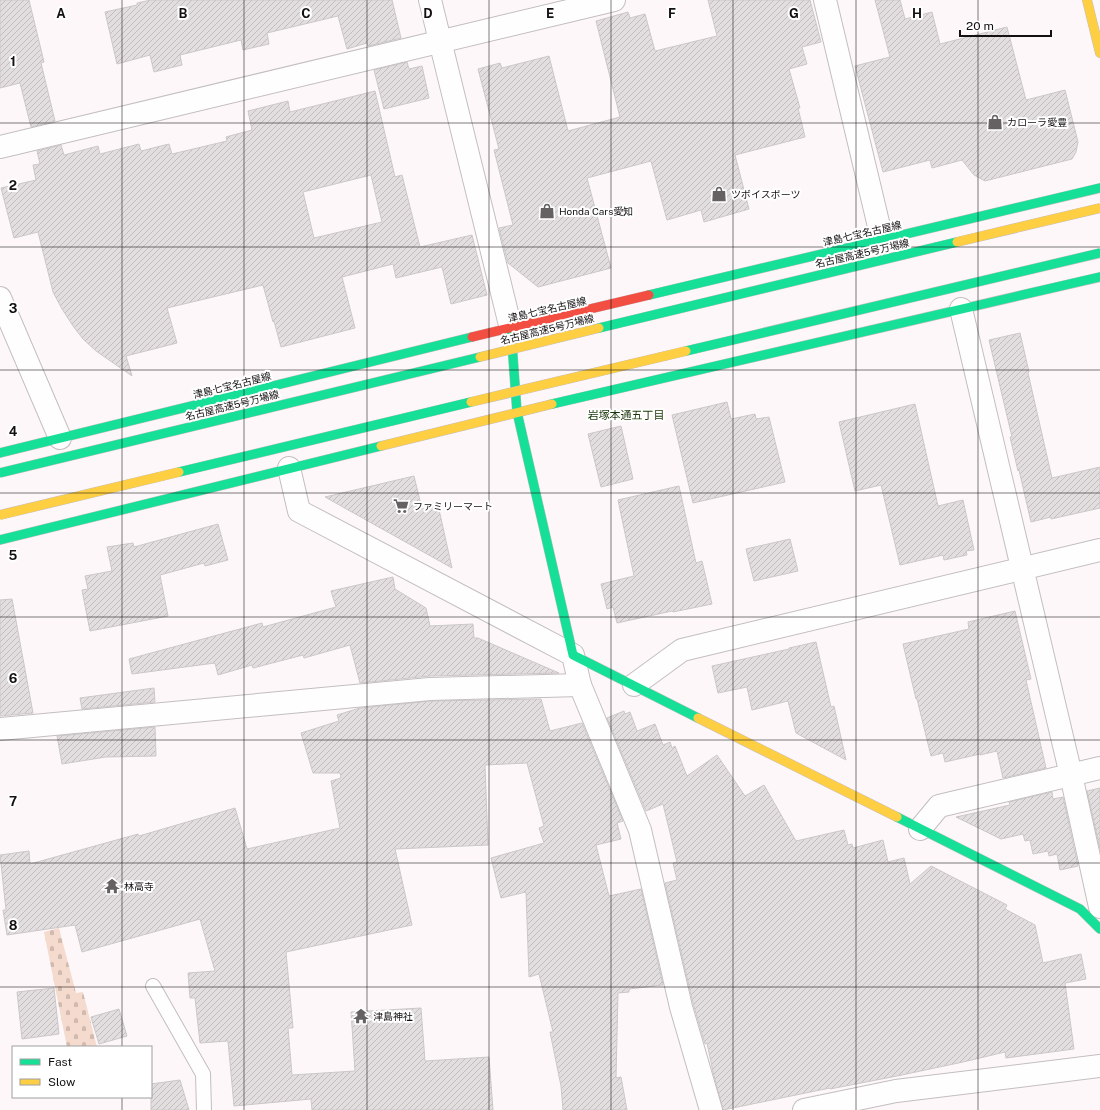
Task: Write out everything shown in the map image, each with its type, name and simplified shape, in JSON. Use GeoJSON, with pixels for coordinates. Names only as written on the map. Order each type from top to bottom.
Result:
{"type":"FeatureCollection","features":[{"type":"Feature","properties":{"kind":"main road"},"geometry":{"type":"LineString","coordinates":[[1087,0],[1100,53]]}},
{"type":"Feature","properties":{"kind":"main road","name":"津島七宝名古屋線"},"geometry":{"type":"LineString","coordinates":[[0,454],[60,438],[882,239],[1100,188]]}},
{"type":"Feature","properties":{"kind":"main road","name":"名古屋高速5号万場線"},"geometry":{"type":"LineString","coordinates":[[0,473],[729,296],[1100,208]]}},
{"type":"Feature","properties":{"kind":"main road"},"geometry":{"type":"LineString","coordinates":[[0,515],[1100,253]]}},
{"type":"Feature","properties":{"kind":"main road"},"geometry":{"type":"LineString","coordinates":[[0,540],[517,412],[1100,277]]}},
{"type":"Feature","properties":{"kind":"main road"},"geometry":{"type":"LineString","coordinates":[[511,329],[517,412],[573,655],[1080,909],[1100,929]]}},
{"type":"Feature","properties":{"kind":"street"},"geometry":{"type":"LineString","coordinates":[[430,0],[511,329]]}},
{"type":"Feature","properties":{"kind":"street"},"geometry":{"type":"LineString","coordinates":[[0,146],[614,0]]}},
{"type":"Feature","properties":{"kind":"street"},"geometry":{"type":"LineString","coordinates":[[825,0],[882,239]]}},
{"type":"Feature","properties":{"kind":"street"},"geometry":{"type":"LineString","coordinates":[[0,298],[60,438]]}},
{"type":"Feature","properties":{"kind":"street"},"geometry":{"type":"LineString","coordinates":[[961,309],[1071,775],[1100,907]]}},
{"type":"Feature","properties":{"kind":"street"},"geometry":{"type":"LineString","coordinates":[[289,468],[299,511],[573,655],[580,684],[640,830],[681,1007],[711,1110]]}},
{"type":"Feature","properties":{"kind":"street"},"geometry":{"type":"LineString","coordinates":[[634,685],[682,650],[1100,550]]}},
{"type":"Feature","properties":{"kind":"street"},"geometry":{"type":"LineString","coordinates":[[0,729],[430,689],[580,684]]}},
{"type":"Feature","properties":{"kind":"street"},"geometry":{"type":"LineString","coordinates":[[920,829],[939,806],[1100,768]]}},
{"type":"Feature","properties":{"kind":"street"},"geometry":{"type":"LineString","coordinates":[[804,1110],[896,1091],[1100,1066]]}},
{"type":"Feature","properties":{"kind":"lane"},"geometry":{"type":"LineString","coordinates":[[153,986],[203,1074],[204,1110]]}},
{"type":"Feature","properties":{"kind":"green space"},"geometry":{"type":"Polygon","coordinates":[[[59,928],[76,993],[83,992],[97,1046],[67,1046],[44,932],[59,928]]]}},
{"type":"Feature","properties":{"kind":"building"},"geometry":{"type":"Polygon","coordinates":[[[0,0],[29,0],[44,62],[41,63],[55,121],[31,127],[20,83],[0,88],[0,0]]]}},
{"type":"Feature","properties":{"kind":"building"},"geometry":{"type":"Polygon","coordinates":[[[151,0],[392,0],[401,38],[368,46],[367,43],[347,49],[338,16],[267,33],[269,44],[243,50],[241,40],[180,55],[182,65],[154,72],[150,55],[117,64],[105,12],[137,5],[137,3],[151,0]]]}},
{"type":"Feature","properties":{"kind":"building"},"geometry":{"type":"Polygon","coordinates":[[[708,0],[810,0],[821,42],[802,47],[807,64],[789,69],[800,108],[798,108],[805,137],[735,155],[749,209],[704,222],[701,210],[667,220],[651,161],[587,178],[611,268],[538,287],[508,263],[499,228],[513,225],[494,150],[499,149],[478,69],[500,63],[502,68],[549,56],[568,131],[620,117],[596,21],[628,12],[630,18],[645,14],[655,51],[717,36],[708,0]]]}},
{"type":"Feature","properties":{"kind":"building"},"geometry":{"type":"Polygon","coordinates":[[[875,0],[900,0],[905,19],[932,12],[940,44],[1007,27],[1026,100],[1065,90],[1078,142],[1076,152],[1072,159],[985,181],[974,175],[962,160],[932,168],[930,160],[883,172],[855,66],[890,57],[875,0]]]}},
{"type":"Feature","properties":{"kind":"building"},"geometry":{"type":"Polygon","coordinates":[[[407,62],[409,69],[422,66],[429,98],[384,109],[374,70],[407,62]]]}},
{"type":"Feature","properties":{"kind":"building"},"geometry":{"type":"Polygon","coordinates":[[[375,91],[395,177],[402,175],[420,247],[472,235],[487,295],[451,304],[442,267],[396,278],[393,264],[342,277],[355,328],[281,347],[263,285],[167,308],[177,343],[126,356],[132,376],[96,351],[83,339],[73,326],[53,292],[38,232],[14,238],[1,188],[36,180],[33,165],[40,164],[37,151],[61,145],[64,155],[98,146],[100,154],[139,144],[141,151],[169,144],[172,154],[227,141],[226,137],[252,130],[248,111],[288,101],[290,112],[375,91]],[[371,175],[303,192],[314,238],[382,222],[371,175]]]}},
{"type":"Feature","properties":{"kind":"building"},"geometry":{"type":"Polygon","coordinates":[[[1020,333],[1052,478],[1100,467],[1100,508],[1031,522],[1010,437],[1012,437],[989,340],[1020,333]]]}},
{"type":"Feature","properties":{"kind":"building"},"geometry":{"type":"Polygon","coordinates":[[[727,402],[731,419],[755,414],[756,419],[769,417],[785,482],[693,503],[672,415],[727,402]]]}},
{"type":"Feature","properties":{"kind":"building"},"geometry":{"type":"Polygon","coordinates":[[[915,404],[938,506],[963,500],[974,550],[966,551],[967,555],[944,560],[943,555],[900,565],[881,485],[855,491],[839,422],[915,404]]]}},
{"type":"Feature","properties":{"kind":"building"},"geometry":{"type":"Polygon","coordinates":[[[621,426],[633,479],[601,487],[588,434],[621,426]]]}},
{"type":"Feature","properties":{"kind":"building"},"geometry":{"type":"Polygon","coordinates":[[[414,476],[422,509],[438,505],[452,568],[325,497],[414,476]]]}},
{"type":"Feature","properties":{"kind":"building"},"geometry":{"type":"Polygon","coordinates":[[[679,486],[696,563],[702,561],[712,604],[617,623],[613,607],[607,609],[601,584],[634,576],[618,500],[679,486]]]}},
{"type":"Feature","properties":{"kind":"building"},"geometry":{"type":"Polygon","coordinates":[[[218,524],[228,560],[205,566],[204,563],[160,575],[168,616],[90,631],[82,590],[88,589],[85,576],[112,571],[107,547],[133,543],[134,547],[218,524]]]}},
{"type":"Feature","properties":{"kind":"building"},"geometry":{"type":"Polygon","coordinates":[[[790,539],[798,571],[754,581],[746,549],[790,539]]]}},
{"type":"Feature","properties":{"kind":"building"},"geometry":{"type":"Polygon","coordinates":[[[393,577],[395,589],[426,608],[430,626],[473,624],[474,638],[478,638],[559,673],[430,676],[360,683],[350,645],[304,658],[303,655],[253,668],[252,665],[218,675],[215,663],[132,674],[129,659],[262,623],[263,627],[336,607],[331,591],[393,577]]]}},
{"type":"Feature","properties":{"kind":"building"},"geometry":{"type":"Polygon","coordinates":[[[12,599],[33,713],[0,716],[0,600],[12,599]]]}},
{"type":"Feature","properties":{"kind":"building"},"geometry":{"type":"Polygon","coordinates":[[[1015,611],[1031,679],[1026,680],[1046,768],[1003,778],[997,751],[945,762],[943,753],[931,756],[903,644],[969,629],[968,622],[1015,611]]]}},
{"type":"Feature","properties":{"kind":"building"},"geometry":{"type":"Polygon","coordinates":[[[816,642],[831,707],[834,706],[846,760],[796,733],[788,701],[752,710],[747,687],[718,693],[712,666],[816,642]]]}},
{"type":"Feature","properties":{"kind":"building"},"geometry":{"type":"Polygon","coordinates":[[[154,688],[155,702],[82,709],[80,698],[154,688]]]}},
{"type":"Feature","properties":{"kind":"building"},"geometry":{"type":"Polygon","coordinates":[[[541,699],[550,731],[582,723],[623,821],[617,823],[621,839],[596,845],[609,896],[641,889],[663,985],[629,989],[629,992],[618,993],[616,1078],[621,1077],[627,1110],[563,1110],[561,1086],[550,1032],[553,1032],[539,974],[529,977],[526,892],[501,898],[491,858],[544,843],[539,828],[544,826],[527,763],[485,765],[488,845],[395,849],[412,925],[286,952],[293,1028],[288,1028],[292,1075],[355,1071],[351,1012],[421,1008],[425,1061],[489,1057],[493,1110],[312,1110],[311,1099],[234,1106],[228,1041],[200,1043],[195,998],[190,998],[188,973],[215,971],[200,919],[82,952],[75,925],[7,935],[3,910],[6,910],[0,855],[29,851],[30,864],[138,834],[139,836],[235,808],[247,849],[340,828],[331,781],[341,778],[340,773],[313,773],[301,733],[339,721],[337,715],[360,708],[431,701],[541,699]]]}},
{"type":"Feature","properties":{"kind":"building"},"geometry":{"type":"Polygon","coordinates":[[[624,711],[625,714],[630,712],[637,731],[655,724],[663,745],[670,742],[672,748],[675,746],[687,776],[717,755],[745,796],[764,785],[796,841],[844,830],[848,845],[852,844],[853,848],[883,840],[888,862],[904,858],[910,884],[931,866],[1007,905],[1005,909],[1035,925],[1043,963],[1081,954],[1086,979],[1065,983],[1074,1049],[1006,1058],[1005,1052],[897,1076],[723,1110],[707,1043],[705,1044],[693,1003],[665,883],[677,880],[673,863],[677,862],[663,804],[646,811],[607,718],[624,711]]]}},
{"type":"Feature","properties":{"kind":"building"},"geometry":{"type":"Polygon","coordinates":[[[155,727],[156,756],[106,757],[62,764],[57,736],[155,727]]]}},
{"type":"Feature","properties":{"kind":"building"},"geometry":{"type":"Polygon","coordinates":[[[1100,788],[1100,849],[1087,791],[1100,788]]]}},
{"type":"Feature","properties":{"kind":"building"},"geometry":{"type":"Polygon","coordinates":[[[1052,792],[1053,799],[1063,797],[1078,866],[1060,870],[1057,854],[1049,856],[1048,851],[1033,854],[1030,840],[1025,841],[1023,834],[1001,839],[956,817],[1010,805],[1009,802],[1052,792]]]}},
{"type":"Feature","properties":{"kind":"building"},"geometry":{"type":"Polygon","coordinates":[[[54,988],[59,1034],[22,1039],[17,992],[54,988]]]}},
{"type":"Feature","properties":{"kind":"building"},"geometry":{"type":"Polygon","coordinates":[[[119,1009],[127,1036],[99,1044],[91,1017],[119,1009]]]}},
{"type":"Feature","properties":{"kind":"building"},"geometry":{"type":"Polygon","coordinates":[[[180,1080],[189,1110],[151,1110],[152,1084],[180,1080]]]}},
{"type":"Feature","properties":{"kind":"traffic: fast"},"geometry":{"type":"LineString","coordinates":[[649,295],[1100,188]]}},
{"type":"Feature","properties":{"kind":"traffic: fast"},"geometry":{"type":"LineString","coordinates":[[599,328],[957,242]]}},
{"type":"Feature","properties":{"kind":"traffic: fast"},"geometry":{"type":"LineString","coordinates":[[686,351],[1100,253]]}},
{"type":"Feature","properties":{"kind":"traffic: fast"},"geometry":{"type":"LineString","coordinates":[[552,404],[1100,277]]}},
{"type":"Feature","properties":{"kind":"traffic: fast"},"geometry":{"type":"LineString","coordinates":[[511,330],[517,412],[573,655],[698,718]]}},
{"type":"Feature","properties":{"kind":"traffic: fast"},"geometry":{"type":"LineString","coordinates":[[0,453],[472,337]]}},
{"type":"Feature","properties":{"kind":"traffic: fast"},"geometry":{"type":"LineString","coordinates":[[0,473],[480,357]]}},
{"type":"Feature","properties":{"kind":"traffic: fast"},"geometry":{"type":"LineString","coordinates":[[179,472],[471,402]]}},
{"type":"Feature","properties":{"kind":"traffic: fast"},"geometry":{"type":"LineString","coordinates":[[0,540],[381,446]]}},
{"type":"Feature","properties":{"kind":"traffic: fast"},"geometry":{"type":"LineString","coordinates":[[897,817],[1080,909],[1100,929]]}},
{"type":"Feature","properties":{"kind":"traffic: slow"},"geometry":{"type":"LineString","coordinates":[[1087,0],[1100,53]]}},
{"type":"Feature","properties":{"kind":"traffic: slow"},"geometry":{"type":"LineString","coordinates":[[957,242],[1100,208]]}},
{"type":"Feature","properties":{"kind":"traffic: slow"},"geometry":{"type":"LineString","coordinates":[[480,357],[599,328]]}},
{"type":"Feature","properties":{"kind":"traffic: slow"},"geometry":{"type":"LineString","coordinates":[[471,402],[686,351]]}},
{"type":"Feature","properties":{"kind":"traffic: slow"},"geometry":{"type":"LineString","coordinates":[[381,446],[552,404]]}},
{"type":"Feature","properties":{"kind":"traffic: slow"},"geometry":{"type":"LineString","coordinates":[[0,515],[179,472]]}},
{"type":"Feature","properties":{"kind":"traffic: slow"},"geometry":{"type":"LineString","coordinates":[[698,718],[897,817]]}},
{"type":"Feature","properties":{"kind":"traffic: jam"},"geometry":{"type":"LineString","coordinates":[[472,337],[649,295]]}},
{"type":"Feature","properties":{"kind":"place","name":"カローラ愛豊"},"geometry":{"type":"Point","coordinates":[995,122]}},
{"type":"Feature","properties":{"kind":"place","name":"ツボイスポーツ"},"geometry":{"type":"Point","coordinates":[719,194]}},
{"type":"Feature","properties":{"kind":"place","name":"Honda Cars愛知"},"geometry":{"type":"Point","coordinates":[547,211]}},
{"type":"Feature","properties":{"kind":"place","name":"ファミリーマート"},"geometry":{"type":"Point","coordinates":[401,506]}},
{"type":"Feature","properties":{"kind":"place","name":"林高寺"},"geometry":{"type":"Point","coordinates":[112,886]}},
{"type":"Feature","properties":{"kind":"place","name":"津島神社"},"geometry":{"type":"Point","coordinates":[361,1016]}},
{"type":"Feature","properties":{"kind":"district","name":"岩塚本通五丁目"},"geometry":{"type":"Point","coordinates":[626,415]}}]}
